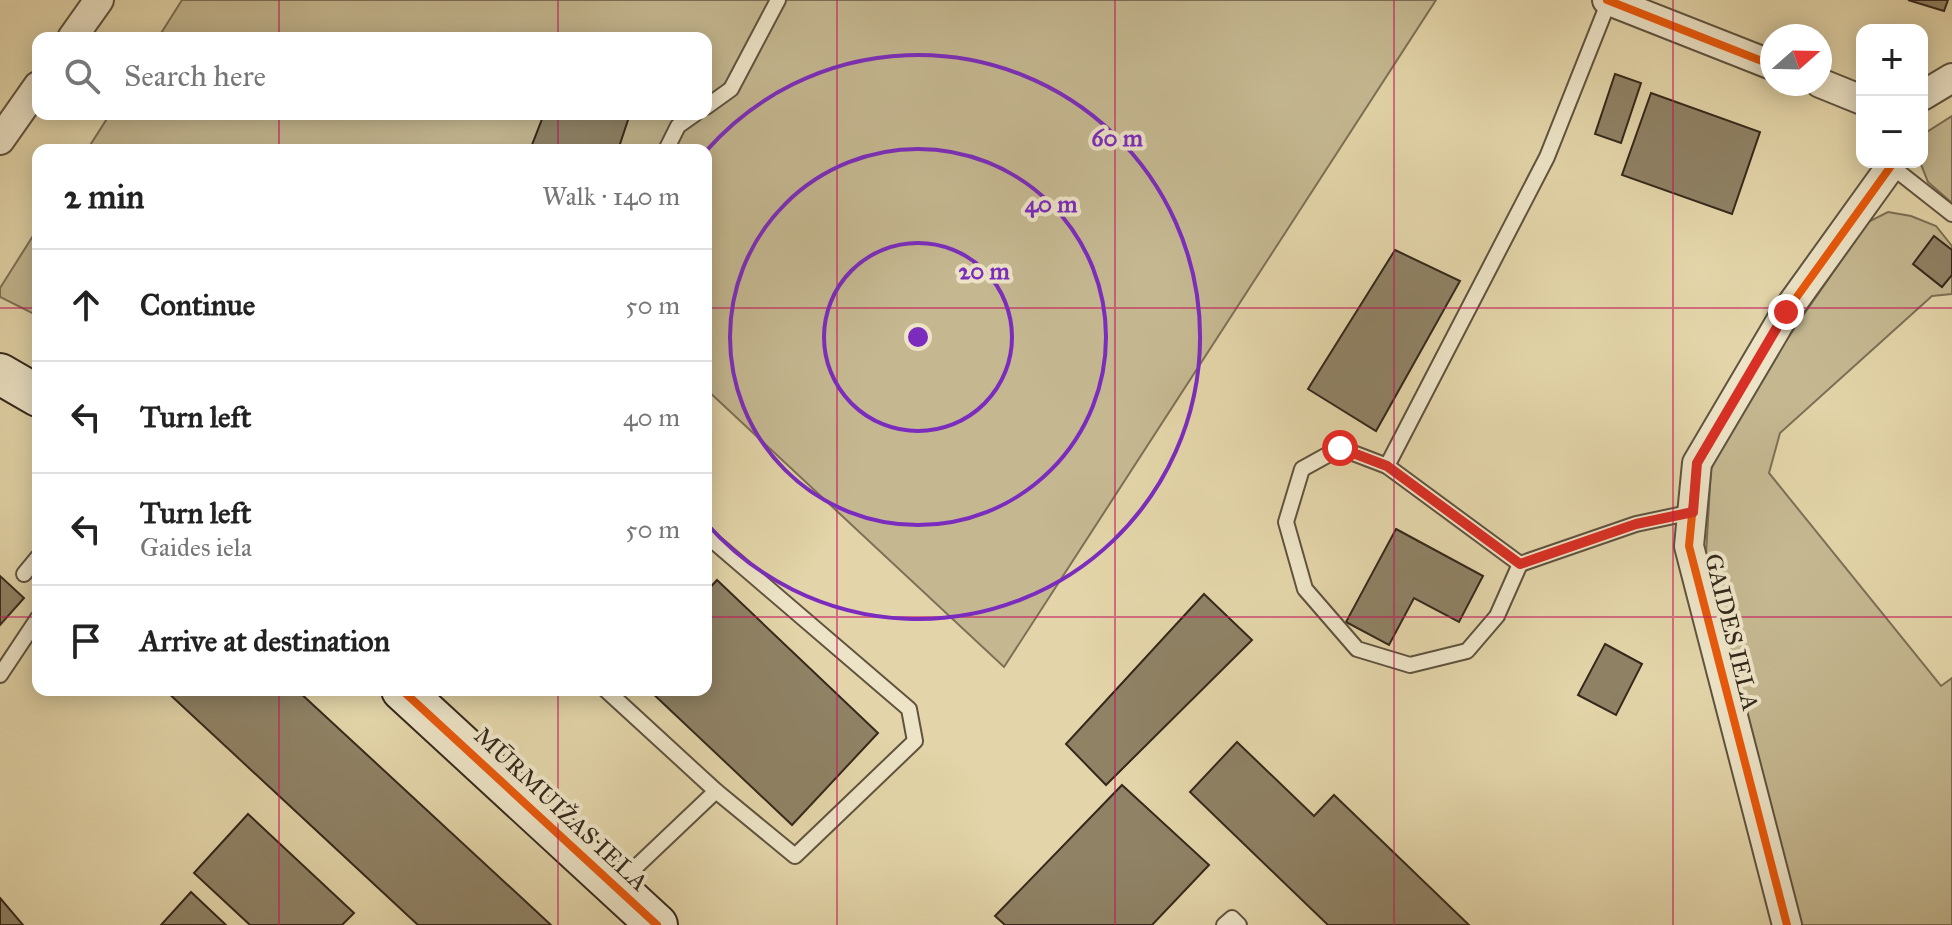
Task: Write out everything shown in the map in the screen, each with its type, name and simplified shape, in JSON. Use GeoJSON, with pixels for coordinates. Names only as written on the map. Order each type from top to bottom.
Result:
{"type":"FeatureCollection","features":[{"type":"Feature","properties":{"kind":"street"},"geometry":{"type":"LineString","coordinates":[[76,32],[99,0]]}},
{"type":"Feature","properties":{"kind":"street"},"geometry":{"type":"LineString","coordinates":[[1608,0],[1760,60]]}},
{"type":"Feature","properties":{"kind":"street"},"geometry":{"type":"LineString","coordinates":[[1928,92],[1952,78]]}},
{"type":"Feature","properties":{"kind":"street"},"geometry":{"type":"LineString","coordinates":[[1832,88],[1856,98]]}},
{"type":"Feature","properties":{"kind":"street"},"geometry":{"type":"LineString","coordinates":[[0,140],[32,95]]}},
{"type":"Feature","properties":{"kind":"street","name":"GAIDES IELA"},"geometry":{"type":"LineString","coordinates":[[1787,925],[1689,546],[1697,463],[1786,312],[1889,168]]}},
{"type":"Feature","properties":{"kind":"street"},"geometry":{"type":"LineString","coordinates":[[0,374],[32,393]]}},
{"type":"Feature","properties":{"kind":"street","name":"MŪRMUIŽAS IELA"},"geometry":{"type":"LineString","coordinates":[[408,696],[657,925]]}},
{"type":"Feature","properties":{"kind":"lane"},"geometry":{"type":"LineString","coordinates":[[712,103],[731,89],[778,0]]}},
{"type":"Feature","properties":{"kind":"lane"},"geometry":{"type":"LineString","coordinates":[[1387,466],[1547,157],[1608,0]]}},
{"type":"Feature","properties":{"kind":"lane"},"geometry":{"type":"LineString","coordinates":[[669,144],[678,126],[686,120]]}},
{"type":"Feature","properties":{"kind":"lane"},"geometry":{"type":"LineString","coordinates":[[1897,168],[1952,214]]}},
{"type":"Feature","properties":{"kind":"lane"},"geometry":{"type":"LineString","coordinates":[[1520,564],[1387,466],[1340,448],[1302,469],[1286,522],[1305,589],[1357,649],[1410,665],[1467,651],[1497,616],[1520,564],[1636,524],[1693,512]]}},
{"type":"Feature","properties":{"kind":"lane"},"geometry":{"type":"LineString","coordinates":[[613,696],[716,791],[795,856],[915,741],[909,709],[712,540]]}},
{"type":"Feature","properties":{"kind":"lane"},"geometry":{"type":"LineString","coordinates":[[24,574],[32,564]]}},
{"type":"Feature","properties":{"kind":"lane"},"geometry":{"type":"LineString","coordinates":[[0,675],[32,627]]}},
{"type":"Feature","properties":{"kind":"lane"},"geometry":{"type":"LineString","coordinates":[[615,887],[716,791]]}},
{"type":"Feature","properties":{"kind":"lane"},"geometry":{"type":"LineString","coordinates":[[1224,925],[1232,918],[1239,925]]}},
{"type":"Feature","properties":{"kind":"shaded area"},"geometry":{"type":"Polygon","coordinates":[[[182,0],[1436,0],[1004,667],[712,395],[712,144],[91,144],[106,120],[712,120],[712,32],[162,32],[182,0]]]}},
{"type":"Feature","properties":{"kind":"shaded area"},"geometry":{"type":"Polygon","coordinates":[[[1952,116],[1952,203],[1928,182],[1922,168],[1928,168],[1928,131],[1952,116]]]}},
{"type":"Feature","properties":{"kind":"shaded area"},"geometry":{"type":"Polygon","coordinates":[[[1888,212],[1911,216],[1936,226],[1952,246],[1952,294],[1932,296],[1780,433],[1769,473],[1941,686],[1952,678],[1952,925],[1797,925],[1706,554],[1711,469],[1748,395],[1868,222],[1888,212]]]}},
{"type":"Feature","properties":{"kind":"shaded area"},"geometry":{"type":"Polygon","coordinates":[[[32,237],[32,313],[0,297],[0,288],[32,237]]]}},
{"type":"Feature","properties":{"kind":"building"},"geometry":{"type":"Polygon","coordinates":[[[1908,0],[1948,0],[1944,11],[1908,0]]]}},
{"type":"Feature","properties":{"kind":"building"},"geometry":{"type":"Polygon","coordinates":[[[1615,74],[1641,83],[1621,143],[1595,134],[1615,74]]]}},
{"type":"Feature","properties":{"kind":"building"},"geometry":{"type":"Polygon","coordinates":[[[1651,93],[1760,132],[1732,214],[1622,175],[1651,93]]]}},
{"type":"Feature","properties":{"kind":"building"},"geometry":{"type":"Polygon","coordinates":[[[542,120],[628,120],[620,144],[532,144],[542,120]]]}},
{"type":"Feature","properties":{"kind":"building"},"geometry":{"type":"Polygon","coordinates":[[[1934,236],[1952,250],[1952,275],[1942,287],[1913,264],[1934,236]]]}},
{"type":"Feature","properties":{"kind":"building"},"geometry":{"type":"Polygon","coordinates":[[[1395,250],[1460,281],[1376,431],[1308,389],[1395,250]]]}},
{"type":"Feature","properties":{"kind":"building"},"geometry":{"type":"Polygon","coordinates":[[[1396,529],[1483,576],[1459,622],[1414,598],[1389,645],[1346,622],[1396,529]]]}},
{"type":"Feature","properties":{"kind":"building"},"geometry":{"type":"Polygon","coordinates":[[[0,576],[24,598],[0,625],[0,576]]]}},
{"type":"Feature","properties":{"kind":"building"},"geometry":{"type":"Polygon","coordinates":[[[717,580],[878,733],[792,825],[655,696],[712,696],[712,585],[717,580]]]}},
{"type":"Feature","properties":{"kind":"building"},"geometry":{"type":"Polygon","coordinates":[[[1204,594],[1252,640],[1106,785],[1066,744],[1204,594]]]}},
{"type":"Feature","properties":{"kind":"building"},"geometry":{"type":"Polygon","coordinates":[[[1605,644],[1642,664],[1616,715],[1578,695],[1605,644]]]}},
{"type":"Feature","properties":{"kind":"building"},"geometry":{"type":"Polygon","coordinates":[[[171,696],[303,696],[551,925],[418,925],[171,696]]]}},
{"type":"Feature","properties":{"kind":"building"},"geometry":{"type":"Polygon","coordinates":[[[1237,742],[1314,816],[1334,795],[1469,925],[1328,925],[1190,792],[1237,742]]]}},
{"type":"Feature","properties":{"kind":"building"},"geometry":{"type":"Polygon","coordinates":[[[1122,785],[1209,865],[1152,925],[1005,925],[995,916],[1122,785]]]}},
{"type":"Feature","properties":{"kind":"building"},"geometry":{"type":"Polygon","coordinates":[[[248,814],[354,913],[342,925],[250,925],[194,873],[248,814]]]}},
{"type":"Feature","properties":{"kind":"building"},"geometry":{"type":"Polygon","coordinates":[[[191,892],[226,925],[161,925],[191,892]]]}},
{"type":"Feature","properties":{"kind":"building"},"geometry":{"type":"Polygon","coordinates":[[[0,898],[23,925],[0,925],[0,898]]]}},
{"type":"Feature","properties":{"kind":"cycle path"},"geometry":{"type":"LineString","coordinates":[[1607,0],[1760,60]]}},
{"type":"Feature","properties":{"kind":"cycle path"},"geometry":{"type":"LineString","coordinates":[[1787,925],[1689,546],[1697,463],[1786,312],[1890,168]]}},
{"type":"Feature","properties":{"kind":"cycle path"},"geometry":{"type":"LineString","coordinates":[[409,696],[657,925]]}},
{"type":"Feature","properties":{"kind":"route"},"geometry":{"type":"LineString","coordinates":[[1340,448],[1387,466],[1520,564],[1636,524],[1693,512],[1697,463],[1786,312]]}}]}
